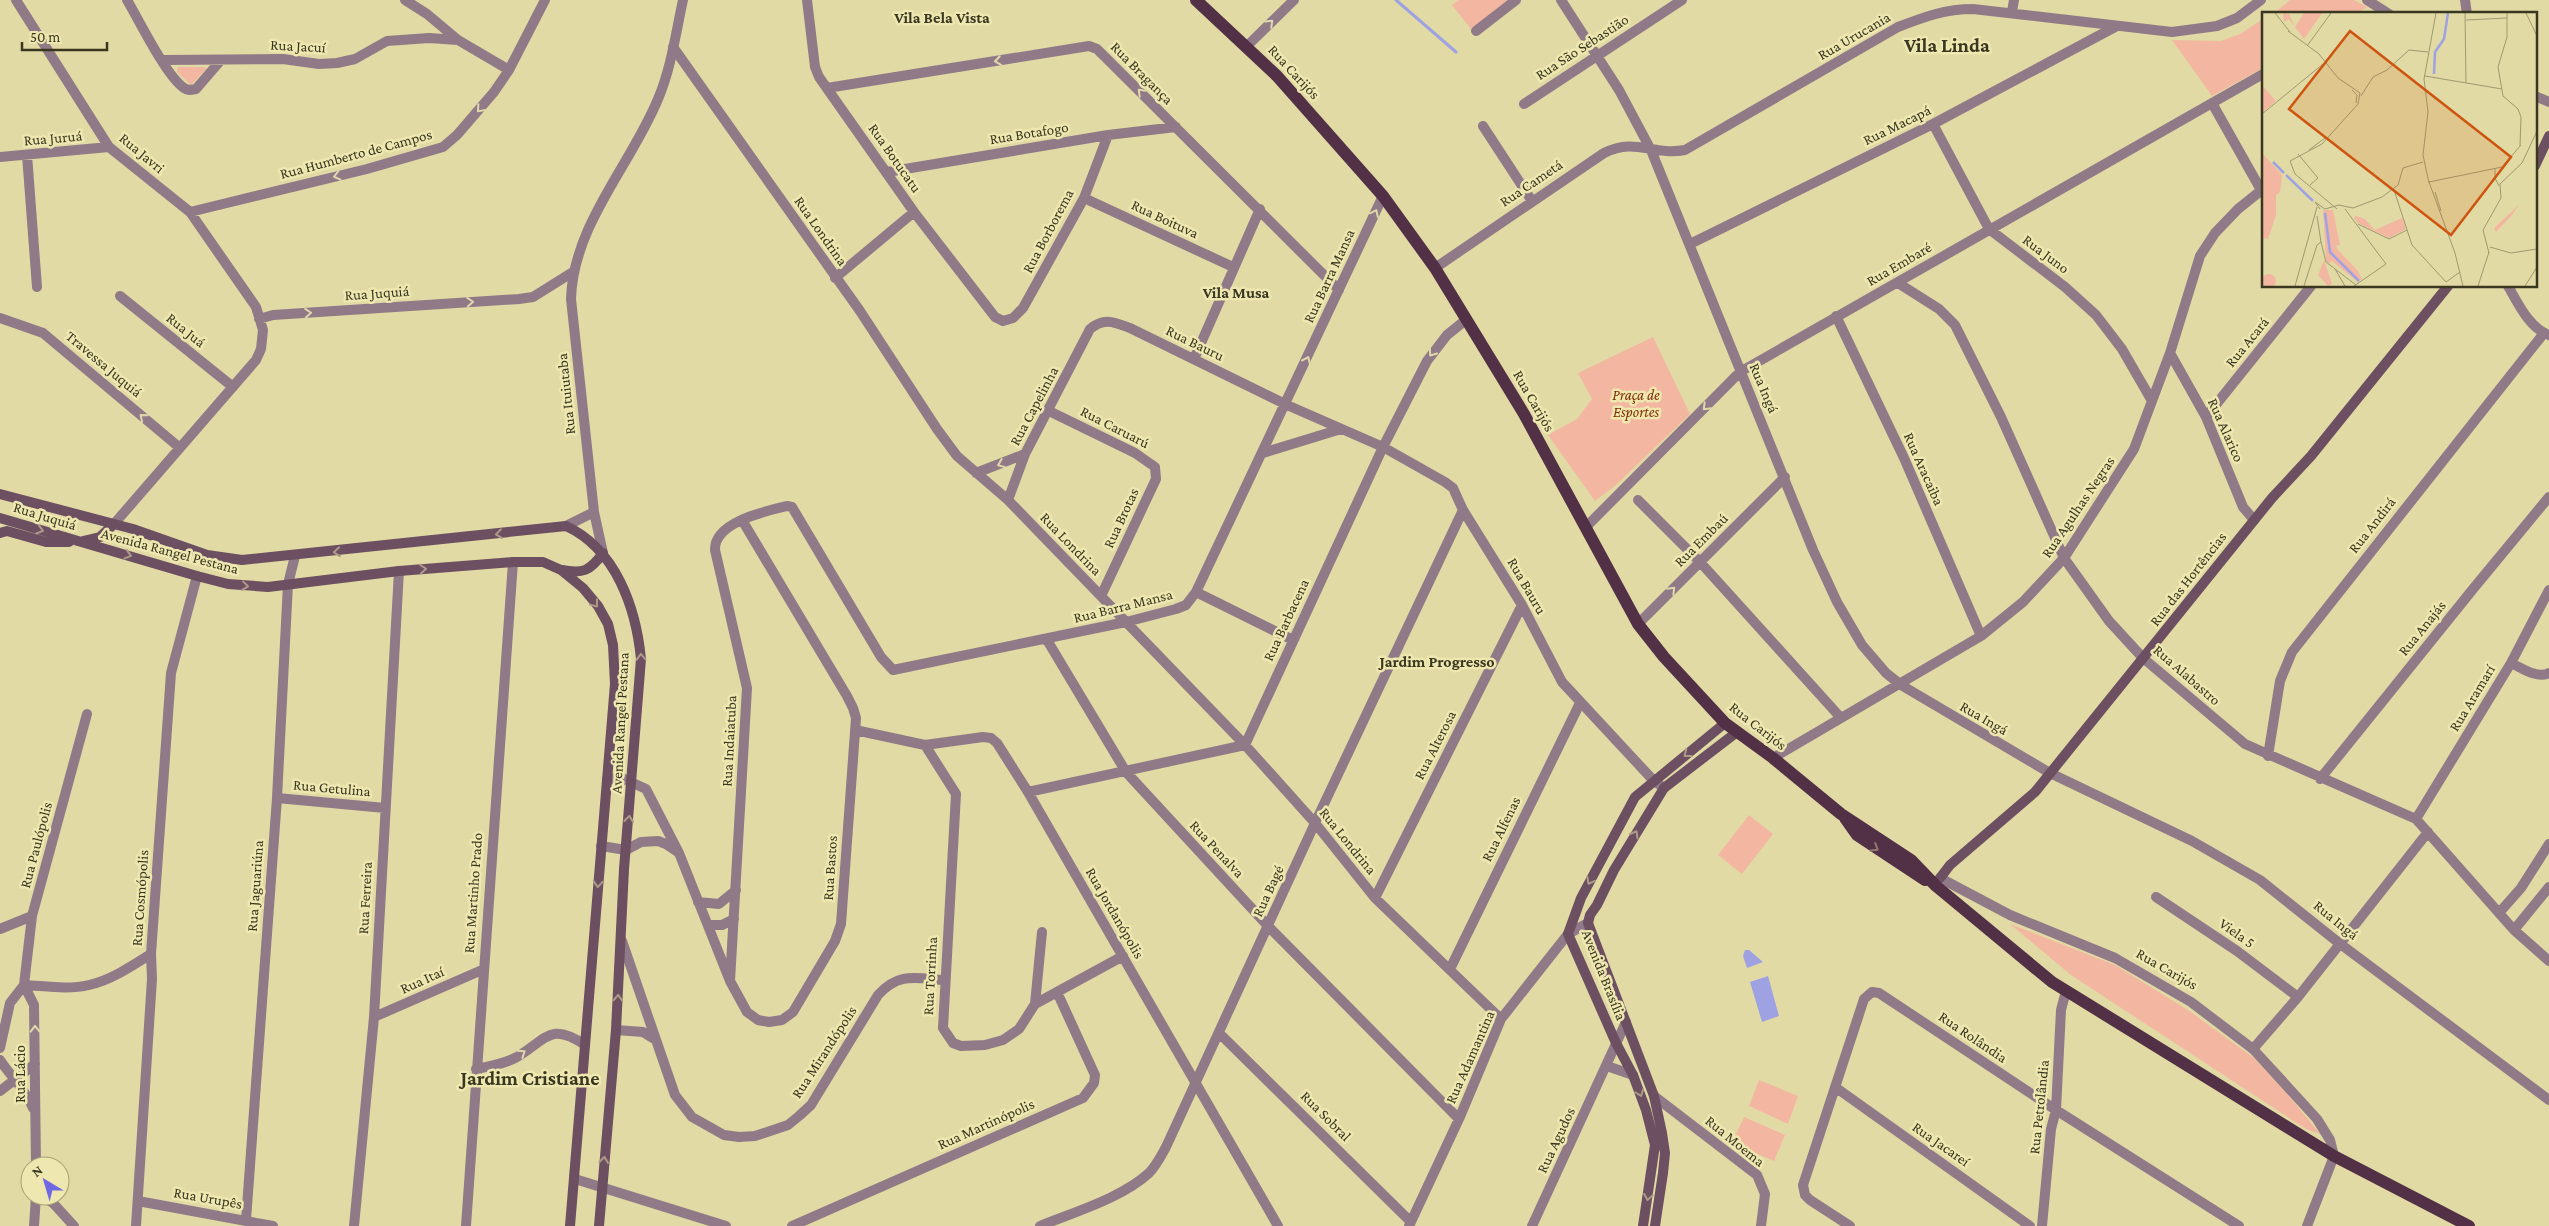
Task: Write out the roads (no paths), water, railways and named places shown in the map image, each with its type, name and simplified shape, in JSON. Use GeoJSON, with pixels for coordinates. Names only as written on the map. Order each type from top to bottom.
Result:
{"type":"FeatureCollection","features":[{"type":"Feature","properties":{"kind":"main road","name":"Rua Carijós"},"geometry":{"type":"LineString","coordinates":[[1196,0],[1277,76],[1384,196],[1435,268],[1524,414],[1638,624],[1664,657],[1725,723],[1773,758],[1841,814],[1857,834],[1906,870],[1938,882],[2066,991],[2334,1156],[2469,1226]]}},
{"type":"Feature","properties":{"kind":"main road"},"geometry":{"type":"LineString","coordinates":[[2536,164],[2549,136]]}},
{"type":"Feature","properties":{"kind":"main road","name":"Rua das Hortências"},"geometry":{"type":"LineString","coordinates":[[1938,882],[1950,864],[2036,792],[2254,520],[2311,456],[2446,288]]}},
{"type":"Feature","properties":{"kind":"main road","name":"Rua Juquiá"},"geometry":{"type":"LineString","coordinates":[[0,494],[114,524]]}},
{"type":"Feature","properties":{"kind":"main road"},"geometry":{"type":"LineString","coordinates":[[0,499],[12,497]]}},
{"type":"Feature","properties":{"kind":"main road","name":"Rua Juquiá"},"geometry":{"type":"LineString","coordinates":[[0,518],[81,542]]}},
{"type":"Feature","properties":{"kind":"main road"},"geometry":{"type":"LineString","coordinates":[[0,533],[7,531],[46,542],[81,542],[100,537],[114,524]]}},
{"type":"Feature","properties":{"kind":"main road","name":"Avenida Rangel Pestana"},"geometry":{"type":"LineString","coordinates":[[114,524],[225,558],[242,560],[295,556],[566,526],[579,532],[603,553],[622,584],[640,640],[641,659],[633,782],[626,850],[616,1030],[599,1226]]}},
{"type":"Feature","properties":{"kind":"main road","name":"Avenida Rangel Pestana"},"geometry":{"type":"LineString","coordinates":[[81,542],[197,576],[255,587],[399,571],[513,562],[542,562],[561,570],[583,588],[598,606],[608,624],[613,645],[615,684],[570,1226]]}},
{"type":"Feature","properties":{"kind":"main road"},"geometry":{"type":"LineString","coordinates":[[561,570],[577,573],[585,571],[596,564],[603,553]]}},
{"type":"Feature","properties":{"kind":"main road","name":"Avenida Brasília"},"geometry":{"type":"LineString","coordinates":[[1644,1226],[1655,1145],[1646,1110],[1633,1075],[1616,1043],[1568,934],[1581,898],[1635,797],[1653,780],[1725,723]]}},
{"type":"Feature","properties":{"kind":"main road","name":"Avenida Brasília"},"geometry":{"type":"LineString","coordinates":[[1655,1226],[1665,1153],[1654,1096],[1588,923],[1590,915],[1597,906],[1614,870],[1664,788],[1737,732]]}},
{"type":"Feature","properties":{"kind":"street","name":"Rua Javri"},"geometry":{"type":"LineString","coordinates":[[16,0],[109,148],[190,212],[256,306],[259,319]]}},
{"type":"Feature","properties":{"kind":"street"},"geometry":{"type":"LineString","coordinates":[[127,0],[163,60],[180,84],[191,90],[200,85],[221,60]]}},
{"type":"Feature","properties":{"kind":"street"},"geometry":{"type":"LineString","coordinates":[[405,0],[428,14],[458,40],[509,70]]}},
{"type":"Feature","properties":{"kind":"street","name":"Rua Humberto de Campos"},"geometry":{"type":"LineString","coordinates":[[190,212],[367,169],[443,146],[457,134],[494,92],[509,70],[545,0]]}},
{"type":"Feature","properties":{"kind":"street"},"geometry":{"type":"LineString","coordinates":[[573,272],[592,223],[658,99],[684,0]]}},
{"type":"Feature","properties":{"kind":"street","name":"Rua Botucatu"},"geometry":{"type":"LineString","coordinates":[[807,0],[815,67],[827,88],[914,212],[995,317]]}},
{"type":"Feature","properties":{"kind":"street"},"geometry":{"type":"LineString","coordinates":[[1247,46],[1294,0]]}},
{"type":"Feature","properties":{"kind":"street"},"geometry":{"type":"LineString","coordinates":[[1476,31],[1516,0]]}},
{"type":"Feature","properties":{"kind":"street","name":"Rua Ingá"},"geometry":{"type":"LineString","coordinates":[[1561,0],[1634,116],[1651,150],[1813,550],[1837,602],[1862,645],[1886,673],[1901,684],[2050,774],[2192,840],[2243,870],[2283,896],[2339,943],[2549,1100]]}},
{"type":"Feature","properties":{"kind":"street","name":"Rua São Sebastião"},"geometry":{"type":"LineString","coordinates":[[1524,104],[1596,54],[1682,0]]}},
{"type":"Feature","properties":{"kind":"street"},"geometry":{"type":"LineString","coordinates":[[2012,12],[2014,0]]}},
{"type":"Feature","properties":{"kind":"street","name":"Rua Urucania"},"geometry":{"type":"LineString","coordinates":[[1651,150],[1669,153],[1685,150],[1898,27],[1931,14],[1952,9],[2012,12],[2116,27],[2172,32],[2208,28],[2237,18],[2261,0]]}},
{"type":"Feature","properties":{"kind":"street"},"geometry":{"type":"LineString","coordinates":[[2367,0],[2386,12]]}},
{"type":"Feature","properties":{"kind":"street"},"geometry":{"type":"LineString","coordinates":[[2372,12],[2379,8]]}},
{"type":"Feature","properties":{"kind":"street","name":"Rua Macapá"},"geometry":{"type":"LineString","coordinates":[[1690,244],[1933,124],[2116,27]]}},
{"type":"Feature","properties":{"kind":"street","name":"Rua Jacuí"},"geometry":{"type":"LineString","coordinates":[[163,60],[283,59],[319,64],[337,63],[355,59],[388,41],[429,38],[458,40]]}},
{"type":"Feature","properties":{"kind":"street","name":"Rua Bragança"},"geometry":{"type":"LineString","coordinates":[[827,88],[1089,46],[1102,54],[1339,290]]}},
{"type":"Feature","properties":{"kind":"street","name":"Rua Londrina"},"geometry":{"type":"LineString","coordinates":[[672,47],[860,311],[937,429],[957,456],[1008,500],[1245,744],[1315,823],[1375,898],[1501,1018]]}},
{"type":"Feature","properties":{"kind":"street","name":"Rua Embaré"},"geometry":{"type":"LineString","coordinates":[[1586,527],[1740,372],[2262,75]]}},
{"type":"Feature","properties":{"kind":"street"},"geometry":{"type":"LineString","coordinates":[[2536,96],[2549,102]]}},
{"type":"Feature","properties":{"kind":"street"},"geometry":{"type":"LineString","coordinates":[[2212,103],[2262,189]]}},
{"type":"Feature","properties":{"kind":"street","name":"Rua Juno"},"geometry":{"type":"LineString","coordinates":[[1933,124],[1989,229],[2065,287],[2096,315],[2122,350],[2152,401]]}},
{"type":"Feature","properties":{"kind":"street"},"geometry":{"type":"LineString","coordinates":[[1483,126],[1532,201]]}},
{"type":"Feature","properties":{"kind":"street","name":"Rua Botafogo"},"geometry":{"type":"LineString","coordinates":[[887,172],[1108,135],[1176,127]]}},
{"type":"Feature","properties":{"kind":"street","name":"Rua Borborema"},"geometry":{"type":"LineString","coordinates":[[995,317],[1003,321],[1013,318],[1022,308],[1084,198],[1108,135]]}},
{"type":"Feature","properties":{"kind":"street","name":"Rua Cametá"},"geometry":{"type":"LineString","coordinates":[[1435,268],[1585,164],[1614,148],[1634,146],[1651,150]]}},
{"type":"Feature","properties":{"kind":"street","name":"Rua Juruá"},"geometry":{"type":"LineString","coordinates":[[0,157],[109,148]]}},
{"type":"Feature","properties":{"kind":"street"},"geometry":{"type":"LineString","coordinates":[[27,155],[37,287]]}},
{"type":"Feature","properties":{"kind":"street","name":"Rua Agulhas Negras"},"geometry":{"type":"LineString","coordinates":[[1773,758],[1981,636],[2023,602],[2064,558],[2134,449],[2170,353],[2200,256],[2215,233],[2262,189]]}},
{"type":"Feature","properties":{"kind":"street","name":"Rua Barra Mansa"},"geometry":{"type":"LineString","coordinates":[[742,520],[749,515],[787,506],[792,507],[881,657],[893,670],[1047,640],[1126,622],[1186,605],[1196,592],[1384,196]]}},
{"type":"Feature","properties":{"kind":"street","name":"Rua Boituva"},"geometry":{"type":"LineString","coordinates":[[1084,198],[1233,267]]}},
{"type":"Feature","properties":{"kind":"street"},"geometry":{"type":"LineString","coordinates":[[1194,360],[1233,267],[1260,210]]}},
{"type":"Feature","properties":{"kind":"street"},"geometry":{"type":"LineString","coordinates":[[835,278],[914,212]]}},
{"type":"Feature","properties":{"kind":"street","name":"Rua Juquiá"},"geometry":{"type":"LineString","coordinates":[[259,319],[273,315],[533,297],[573,272]]}},
{"type":"Feature","properties":{"kind":"street","name":"Rua Ituiutaba"},"geometry":{"type":"LineString","coordinates":[[573,272],[571,299],[594,512],[603,553]]}},
{"type":"Feature","properties":{"kind":"street","name":"Rua Alabastro"},"geometry":{"type":"LineString","coordinates":[[1898,282],[1940,309],[1955,325],[2001,417],[2064,558],[2109,620],[2143,658],[2245,744],[2320,779],[2416,819],[2514,930],[2549,960]]}},
{"type":"Feature","properties":{"kind":"street","name":"Rua Acará"},"geometry":{"type":"LineString","coordinates":[[2206,417],[2310,288]]}},
{"type":"Feature","properties":{"kind":"street"},"geometry":{"type":"LineString","coordinates":[[2509,288],[2530,321],[2546,334]]}},
{"type":"Feature","properties":{"kind":"street","name":"Rua Juá"},"geometry":{"type":"LineString","coordinates":[[120,296],[233,387]]}},
{"type":"Feature","properties":{"kind":"street","name":"Rua Aracaiba"},"geometry":{"type":"LineString","coordinates":[[1836,316],[1904,458],[1981,636]]}},
{"type":"Feature","properties":{"kind":"street","name":"Travessa Juquiá"},"geometry":{"type":"LineString","coordinates":[[0,318],[43,333],[180,448]]}},
{"type":"Feature","properties":{"kind":"street"},"geometry":{"type":"LineString","coordinates":[[114,524],[256,360],[261,349],[263,330],[259,319]]}},
{"type":"Feature","properties":{"kind":"street","name":"Rua Barbacena"},"geometry":{"type":"LineString","coordinates":[[1245,744],[1383,447],[1434,350],[1467,319]]}},
{"type":"Feature","properties":{"kind":"street","name":"Rua Bauru"},"geometry":{"type":"LineString","coordinates":[[1090,328],[1098,322],[1110,320],[1286,404],[1383,447],[1446,482],[1453,488],[1463,510],[1522,604],[1562,682],[1653,780],[1664,788]]}},
{"type":"Feature","properties":{"kind":"street","name":"Rua Capelinha"},"geometry":{"type":"LineString","coordinates":[[1008,500],[1025,454],[1049,411],[1090,328]]}},
{"type":"Feature","properties":{"kind":"street","name":"Rua Andirá"},"geometry":{"type":"LineString","coordinates":[[2268,756],[2280,680],[2292,652],[2546,334]]}},
{"type":"Feature","properties":{"kind":"street","name":"Rua Alarico"},"geometry":{"type":"LineString","coordinates":[[2170,353],[2206,417],[2243,507],[2254,520]]}},
{"type":"Feature","properties":{"kind":"street","name":"Rua Caruarú"},"geometry":{"type":"LineString","coordinates":[[1049,411],[1147,460],[1155,468],[1156,479]]}},
{"type":"Feature","properties":{"kind":"street"},"geometry":{"type":"LineString","coordinates":[[1263,453],[1341,428]]}},
{"type":"Feature","properties":{"kind":"street"},"geometry":{"type":"LineString","coordinates":[[976,473],[1025,454]]}},
{"type":"Feature","properties":{"kind":"street","name":"Rua Embaú"},"geometry":{"type":"LineString","coordinates":[[1638,624],[1785,477]]}},
{"type":"Feature","properties":{"kind":"street","name":"Rua Brotas"},"geometry":{"type":"LineString","coordinates":[[1101,596],[1156,479]]}},
{"type":"Feature","properties":{"kind":"street","name":"Rua Anajás"},"geometry":{"type":"LineString","coordinates":[[2320,779],[2472,588],[2549,497]]}},
{"type":"Feature","properties":{"kind":"street"},"geometry":{"type":"LineString","coordinates":[[1638,500],[1700,562],[1841,718]]}},
{"type":"Feature","properties":{"kind":"street","name":"Rua Bagé"},"geometry":{"type":"LineString","coordinates":[[1040,1226],[1124,1190],[1150,1172],[1166,1147],[1315,823],[1463,510]]}},
{"type":"Feature","properties":{"kind":"street"},"geometry":{"type":"LineString","coordinates":[[566,526],[594,512]]}},
{"type":"Feature","properties":{"kind":"street","name":"Rua Bastos"},"geometry":{"type":"LineString","coordinates":[[633,782],[646,789],[679,853],[730,980],[747,1012],[758,1020],[782,1020],[793,1012],[835,941],[841,924],[855,730],[853,708],[742,520]]}},
{"type":"Feature","properties":{"kind":"street","name":"Rua Indaiatuba"},"geometry":{"type":"LineString","coordinates":[[730,980],[747,688],[715,542],[719,535],[742,520]]}},
{"type":"Feature","properties":{"kind":"street","name":"Rua Jaguariúna"},"geometry":{"type":"LineString","coordinates":[[246,1220],[277,798],[288,584],[295,556]]}},
{"type":"Feature","properties":{"kind":"street","name":"Rua Martinho Prado"},"geometry":{"type":"LineString","coordinates":[[466,1226],[482,970],[513,562]]}},
{"type":"Feature","properties":{"kind":"street","name":"Rua Ferreira"},"geometry":{"type":"LineString","coordinates":[[354,1226],[374,1017],[399,571]]}},
{"type":"Feature","properties":{"kind":"street","name":"Rua Cosmópolis"},"geometry":{"type":"LineString","coordinates":[[136,1226],[152,979],[151,954],[171,673],[197,576]]}},
{"type":"Feature","properties":{"kind":"street","name":"Rua Aramarí"},"geometry":{"type":"LineString","coordinates":[[2416,819],[2511,663],[2549,590]]}},
{"type":"Feature","properties":{"kind":"street"},"geometry":{"type":"LineString","coordinates":[[1196,592],[1293,640]]}},
{"type":"Feature","properties":{"kind":"street","name":"Rua Alterosa"},"geometry":{"type":"LineString","coordinates":[[1375,898],[1522,604]]}},
{"type":"Feature","properties":{"kind":"street","name":"Rua Penalva"},"geometry":{"type":"LineString","coordinates":[[1047,640],[1126,772],[1268,926],[1459,1119]]}},
{"type":"Feature","properties":{"kind":"street"},"geometry":{"type":"LineString","coordinates":[[2511,663],[2540,675],[2549,672]]}},
{"type":"Feature","properties":{"kind":"street","name":"Rua Alfenas"},"geometry":{"type":"LineString","coordinates":[[1450,969],[1580,703]]}},
{"type":"Feature","properties":{"kind":"street","name":"Rua Paulópolis"},"geometry":{"type":"LineString","coordinates":[[24,985],[32,916],[88,714]]}},
{"type":"Feature","properties":{"kind":"street","name":"Rua Jordanópolis"},"geometry":{"type":"LineString","coordinates":[[855,730],[926,745],[983,737],[991,738],[997,743],[1028,792],[1278,1226]]}},
{"type":"Feature","properties":{"kind":"street"},"geometry":{"type":"LineString","coordinates":[[1028,792],[1126,772],[1245,744]]}},
{"type":"Feature","properties":{"kind":"street","name":"Rua Torrinha"},"geometry":{"type":"LineString","coordinates":[[926,745],[956,794],[942,1028],[953,1043],[961,1046],[985,1045],[1003,1040],[1019,1029],[1036,1004],[1123,956]]}},
{"type":"Feature","properties":{"kind":"street"},"geometry":{"type":"LineString","coordinates":[[607,779],[622,778],[633,782]]}},
{"type":"Feature","properties":{"kind":"street","name":"Rua Getulina"},"geometry":{"type":"LineString","coordinates":[[277,798],[385,808]]}},
{"type":"Feature","properties":{"kind":"street"},"geometry":{"type":"LineString","coordinates":[[2253,1049],[2298,997],[2428,832]]}},
{"type":"Feature","properties":{"kind":"street"},"geometry":{"type":"LineString","coordinates":[[601,846],[626,850],[641,842],[658,841],[679,853]]}},
{"type":"Feature","properties":{"kind":"street"},"geometry":{"type":"LineString","coordinates":[[2499,913],[2521,888],[2549,844]]}},
{"type":"Feature","properties":{"kind":"street","name":"Rua Carijós"},"geometry":{"type":"LineString","coordinates":[[1938,882],[2010,915],[2115,958],[2192,1002],[2253,1049],[2318,1119],[2330,1140],[2334,1156]]}},
{"type":"Feature","properties":{"kind":"street"},"geometry":{"type":"LineString","coordinates":[[2514,930],[2549,887]]}},
{"type":"Feature","properties":{"kind":"street"},"geometry":{"type":"LineString","coordinates":[[698,902],[719,904],[736,890]]}},
{"type":"Feature","properties":{"kind":"street","name":"Viela 5"},"geometry":{"type":"LineString","coordinates":[[2156,897],[2237,951],[2298,997]]}},
{"type":"Feature","properties":{"kind":"street"},"geometry":{"type":"LineString","coordinates":[[0,929],[32,916]]}},
{"type":"Feature","properties":{"kind":"street"},"geometry":{"type":"LineString","coordinates":[[708,925],[722,925],[734,919]]}},
{"type":"Feature","properties":{"kind":"street","name":"Rua Adamantina"},"geometry":{"type":"LineString","coordinates":[[1410,1224],[1459,1119],[1501,1018],[1568,934],[1588,923]]}},
{"type":"Feature","properties":{"kind":"street"},"geometry":{"type":"LineString","coordinates":[[1036,1004],[1042,932]]}},
{"type":"Feature","properties":{"kind":"street","name":"Rua Mirandópolis"},"geometry":{"type":"LineString","coordinates":[[622,941],[675,1094],[692,1117],[724,1135],[739,1138],[756,1136],[788,1125],[811,1105],[878,996],[891,983],[909,977],[944,980]]}},
{"type":"Feature","properties":{"kind":"street"},"geometry":{"type":"LineString","coordinates":[[0,1048],[10,1003],[24,985],[72,987],[90,985],[108,979],[151,954]]}},
{"type":"Feature","properties":{"kind":"street","name":"Rua Itaí"},"geometry":{"type":"LineString","coordinates":[[374,1017],[482,970]]}},
{"type":"Feature","properties":{"kind":"street","name":"Rua Lácio"},"geometry":{"type":"LineString","coordinates":[[24,985],[34,1005],[36,1156]]}},
{"type":"Feature","properties":{"kind":"street","name":"Rua Petrolândia"},"geometry":{"type":"LineString","coordinates":[[2042,1226],[2051,1129],[2056,1110],[2061,1010],[2066,991]]}},
{"type":"Feature","properties":{"kind":"street","name":"Rua Martinópolis"},"geometry":{"type":"LineString","coordinates":[[792,1226],[1083,1098],[1094,1083],[1095,1075],[1057,992]]}},
{"type":"Feature","properties":{"kind":"street","name":"Rua Rolândia"},"geometry":{"type":"LineString","coordinates":[[1850,1226],[1805,1195],[1803,1185],[1864,999],[1872,992],[1879,992],[2056,1110],[2240,1226]]}},
{"type":"Feature","properties":{"kind":"street","name":"Rua Agudos"},"geometry":{"type":"LineString","coordinates":[[1532,1226],[1626,1022]]}},
{"type":"Feature","properties":{"kind":"street"},"geometry":{"type":"LineString","coordinates":[[616,1030],[643,1032],[656,1040]]}},
{"type":"Feature","properties":{"kind":"street"},"geometry":{"type":"LineString","coordinates":[[476,1069],[494,1066],[518,1056],[547,1035],[555,1032],[576,1039],[585,1045]]}},
{"type":"Feature","properties":{"kind":"street","name":"Rua Sobral"},"geometry":{"type":"LineString","coordinates":[[1219,1033],[1410,1224]]}},
{"type":"Feature","properties":{"kind":"street"},"geometry":{"type":"LineString","coordinates":[[0,1060],[14,1081],[28,1096],[35,1113]]}},
{"type":"Feature","properties":{"kind":"street"},"geometry":{"type":"LineString","coordinates":[[0,1091],[35,1064]]}},
{"type":"Feature","properties":{"kind":"street"},"geometry":{"type":"LineString","coordinates":[[1607,1066],[1633,1075]]}},
{"type":"Feature","properties":{"kind":"street","name":"Rua Jacareí"},"geometry":{"type":"LineString","coordinates":[[1835,1087],[2030,1226]]}},
{"type":"Feature","properties":{"kind":"street","name":"Rua Moema"},"geometry":{"type":"LineString","coordinates":[[1654,1096],[1757,1175],[1765,1194],[1761,1226]]}},
{"type":"Feature","properties":{"kind":"street"},"geometry":{"type":"LineString","coordinates":[[2307,1226],[2334,1156]]}},
{"type":"Feature","properties":{"kind":"street"},"geometry":{"type":"LineString","coordinates":[[574,1179],[726,1226]]}},
{"type":"Feature","properties":{"kind":"street","name":"Rua Urupês"},"geometry":{"type":"LineString","coordinates":[[138,1201],[273,1226]]}},
{"type":"Feature","properties":{"kind":"street"},"geometry":{"type":"LineString","coordinates":[[34,1226],[35,1206]]}},
{"type":"Feature","properties":{"kind":"street"},"geometry":{"type":"LineString","coordinates":[[56,1206],[74,1226]]}},
{"type":"Feature","properties":{"kind":"water"},"geometry":{"type":"Polygon","coordinates":[[[1745,950],[1749,950],[1763,962],[1747,968],[1743,956],[1745,950]]]}},
{"type":"Feature","properties":{"kind":"water"},"geometry":{"type":"Polygon","coordinates":[[[1768,976],[1779,1016],[1762,1022],[1750,982],[1768,976]]]}},
{"type":"Feature","properties":{"kind":"waterway"},"geometry":{"type":"LineString","coordinates":[[1396,0],[1456,52]]}},
{"type":"Feature","properties":{"kind":"district","name":"Vila Bela Vista"},"geometry":{"type":"Point","coordinates":[942,17]}},
{"type":"Feature","properties":{"kind":"district","name":"Vila Linda"},"geometry":{"type":"Point","coordinates":[1947,45]}},
{"type":"Feature","properties":{"kind":"district","name":"Vila Musa"},"geometry":{"type":"Point","coordinates":[1236,292]}},
{"type":"Feature","properties":{"kind":"district","name":"Jardim Progresso"},"geometry":{"type":"Point","coordinates":[1437,661]}},
{"type":"Feature","properties":{"kind":"district","name":"Jardim Cristiane"},"geometry":{"type":"Point","coordinates":[530,1078]}},
{"type":"Feature","properties":{"kind":"park label","name":"Praça de Esportes"},"geometry":{"type":"Point","coordinates":[1636,404]}}]}
